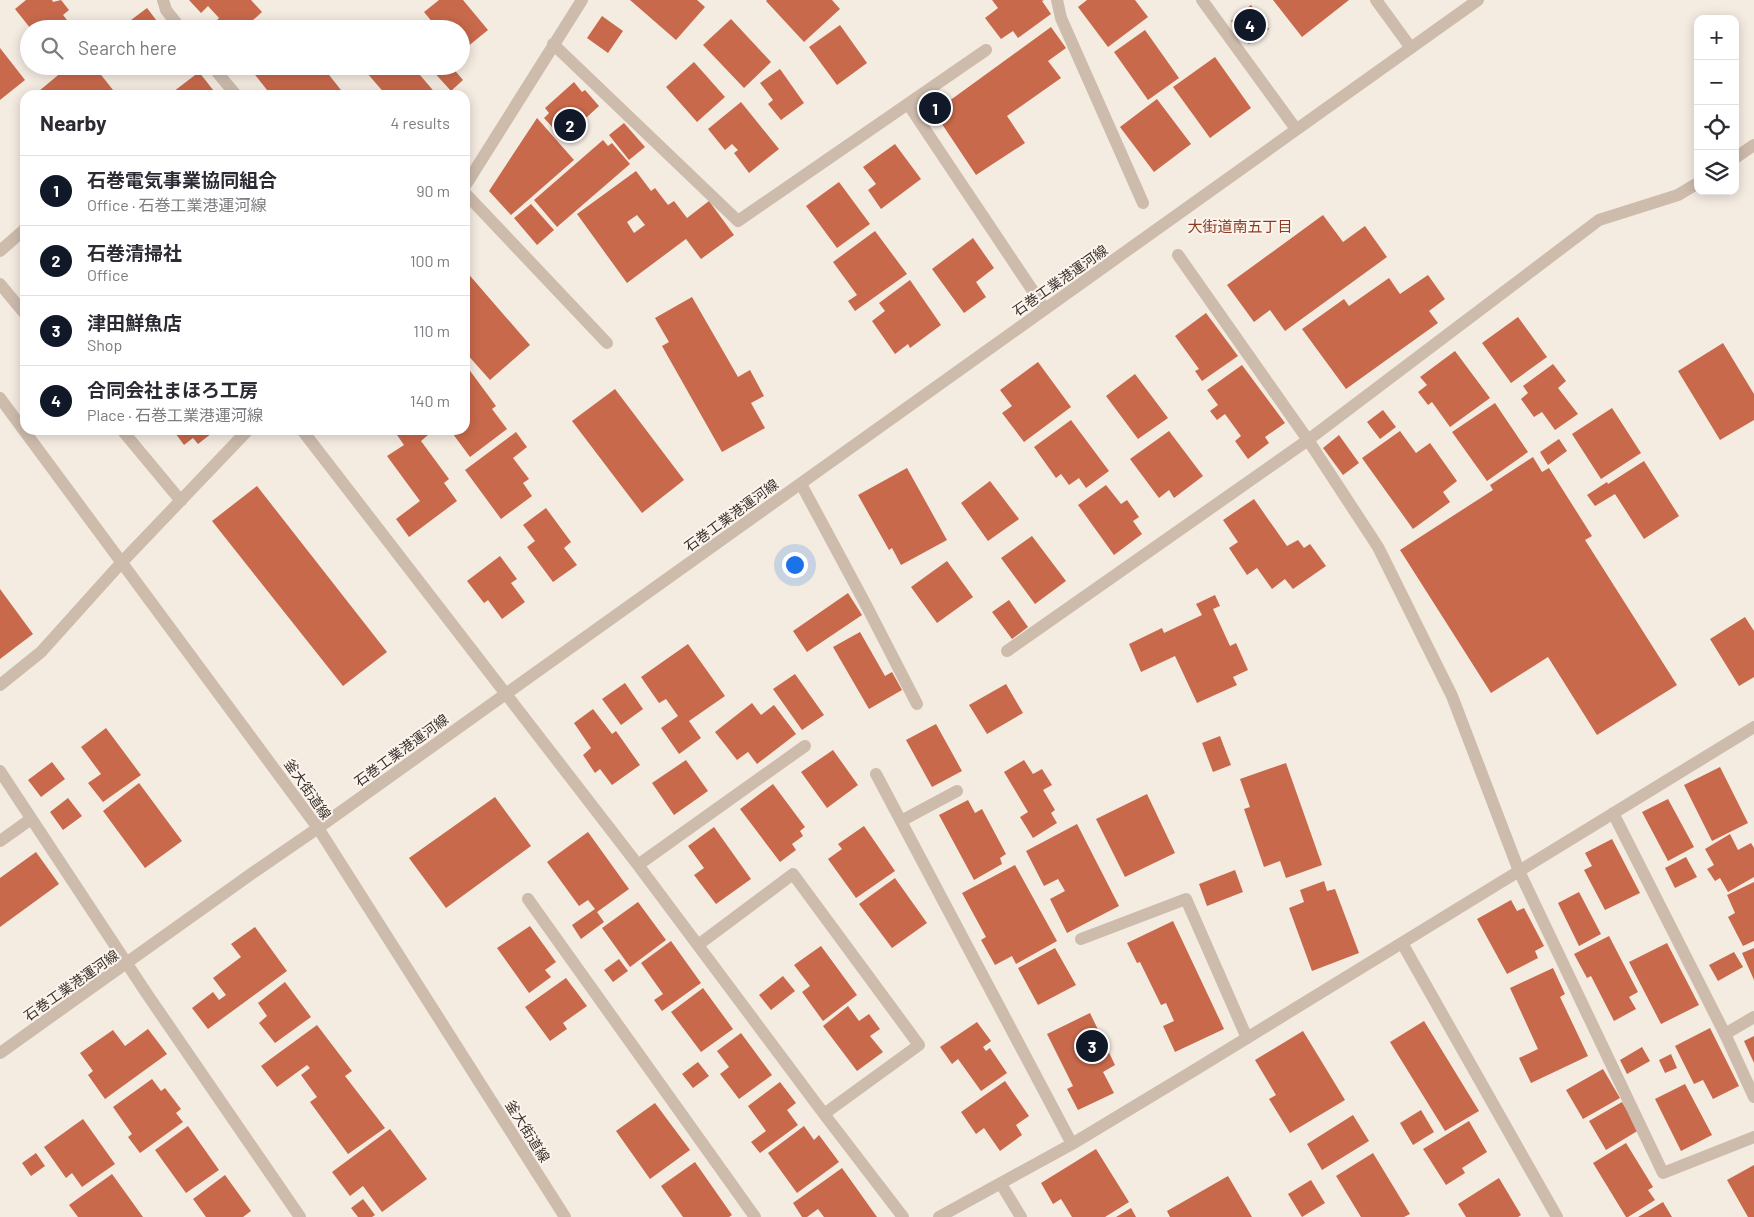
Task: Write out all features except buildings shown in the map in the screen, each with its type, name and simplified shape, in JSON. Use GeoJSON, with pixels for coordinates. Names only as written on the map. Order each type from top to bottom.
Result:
{"type":"FeatureCollection","features":[{"type":"Feature","properties":{"kind":"street"},"geometry":{"type":"LineString","coordinates":[[163,0],[166,10],[174,20]]}},
{"type":"Feature","properties":{"kind":"street"},"geometry":{"type":"LineString","coordinates":[[470,178],[582,0]]}},
{"type":"Feature","properties":{"kind":"street"},"geometry":{"type":"LineString","coordinates":[[1057,0],[1061,18],[1143,203]]}},
{"type":"Feature","properties":{"kind":"street"},"geometry":{"type":"LineString","coordinates":[[1202,0],[1296,129]]}},
{"type":"Feature","properties":{"kind":"street"},"geometry":{"type":"LineString","coordinates":[[1376,0],[1411,48]]}},
{"type":"Feature","properties":{"kind":"street","name":"石巻工業港運河線"},"geometry":{"type":"LineString","coordinates":[[0,1053],[1478,0]]}},
{"type":"Feature","properties":{"kind":"street"},"geometry":{"type":"LineString","coordinates":[[553,44],[738,222],[986,50]]}},
{"type":"Feature","properties":{"kind":"street"},"geometry":{"type":"LineString","coordinates":[[219,75],[232,90]]}},
{"type":"Feature","properties":{"kind":"street"},"geometry":{"type":"LineString","coordinates":[[908,104],[1045,309]]}},
{"type":"Feature","properties":{"kind":"street"},"geometry":{"type":"LineString","coordinates":[[1739,155],[1754,145]]}},
{"type":"Feature","properties":{"kind":"street"},"geometry":{"type":"LineString","coordinates":[[1007,651],[1308,440],[1598,220],[1678,196],[1694,185]]}},
{"type":"Feature","properties":{"kind":"street"},"geometry":{"type":"LineString","coordinates":[[470,198],[607,343]]}},
{"type":"Feature","properties":{"kind":"street"},"geometry":{"type":"LineString","coordinates":[[0,251],[20,233]]}},
{"type":"Feature","properties":{"kind":"street"},"geometry":{"type":"LineString","coordinates":[[1178,255],[1308,440],[1378,547],[1452,696],[1519,871],[1663,1173],[1754,1138]]}},
{"type":"Feature","properties":{"kind":"street"},"geometry":{"type":"LineString","coordinates":[[0,284],[20,308]]}},
{"type":"Feature","properties":{"kind":"street","name":"釜大街道線"},"geometry":{"type":"LineString","coordinates":[[0,398],[20,425]]}},
{"type":"Feature","properties":{"kind":"street","name":"釜大街道線"},"geometry":{"type":"LineString","coordinates":[[28,435],[318,828],[565,1217]]}},
{"type":"Feature","properties":{"kind":"street"},"geometry":{"type":"LineString","coordinates":[[126,435],[180,501]]}},
{"type":"Feature","properties":{"kind":"street"},"geometry":{"type":"LineString","coordinates":[[0,685],[41,652],[122,562],[243,435]]}},
{"type":"Feature","properties":{"kind":"street"},"geometry":{"type":"LineString","coordinates":[[306,435],[638,865],[903,1217]]}},
{"type":"Feature","properties":{"kind":"street"},"geometry":{"type":"LineString","coordinates":[[801,484],[865,603],[916,704]]}},
{"type":"Feature","properties":{"kind":"street"},"geometry":{"type":"LineString","coordinates":[[939,1217],[1072,1144],[1754,727]]}},
{"type":"Feature","properties":{"kind":"street"},"geometry":{"type":"LineString","coordinates":[[638,865],[805,746]]}},
{"type":"Feature","properties":{"kind":"street"},"geometry":{"type":"LineString","coordinates":[[0,772],[300,1217]]}},
{"type":"Feature","properties":{"kind":"street"},"geometry":{"type":"LineString","coordinates":[[876,774],[1072,1144]]}},
{"type":"Feature","properties":{"kind":"street"},"geometry":{"type":"LineString","coordinates":[[901,822],[957,791]]}},
{"type":"Feature","properties":{"kind":"street"},"geometry":{"type":"LineString","coordinates":[[1613,813],[1754,1097]]}},
{"type":"Feature","properties":{"kind":"street"},"geometry":{"type":"LineString","coordinates":[[0,840],[31,819]]}},
{"type":"Feature","properties":{"kind":"street"},"geometry":{"type":"LineString","coordinates":[[698,945],[793,874],[919,1045],[824,1114]]}},
{"type":"Feature","properties":{"kind":"street"},"geometry":{"type":"LineString","coordinates":[[528,899],[755,1217]]}},
{"type":"Feature","properties":{"kind":"street"},"geometry":{"type":"LineString","coordinates":[[1081,939],[1186,899],[1247,1038]]}},
{"type":"Feature","properties":{"kind":"street"},"geometry":{"type":"LineString","coordinates":[[1402,943],[1557,1217]]}},
{"type":"Feature","properties":{"kind":"street"},"geometry":{"type":"LineString","coordinates":[[1724,1034],[1754,1017]]}},
{"type":"Feature","properties":{"kind":"street"},"geometry":{"type":"LineString","coordinates":[[1001,1184],[1021,1217]]}},
{"type":"Feature","properties":{"kind":"place","name":"合同会社まほろ工房"},"geometry":{"type":"Point","coordinates":[1250,25]}},
{"type":"Feature","properties":{"kind":"place","name":"石巻電気事業協同組合"},"geometry":{"type":"Point","coordinates":[935,108]}},
{"type":"Feature","properties":{"kind":"place","name":"石巻清掃社"},"geometry":{"type":"Point","coordinates":[570,125]}},
{"type":"Feature","properties":{"kind":"place","name":"津田鮮魚店"},"geometry":{"type":"Point","coordinates":[1092,1046]}},
{"type":"Feature","properties":{"kind":"district","name":"大街道南五丁目"},"geometry":{"type":"Point","coordinates":[1240,226]}}]}
